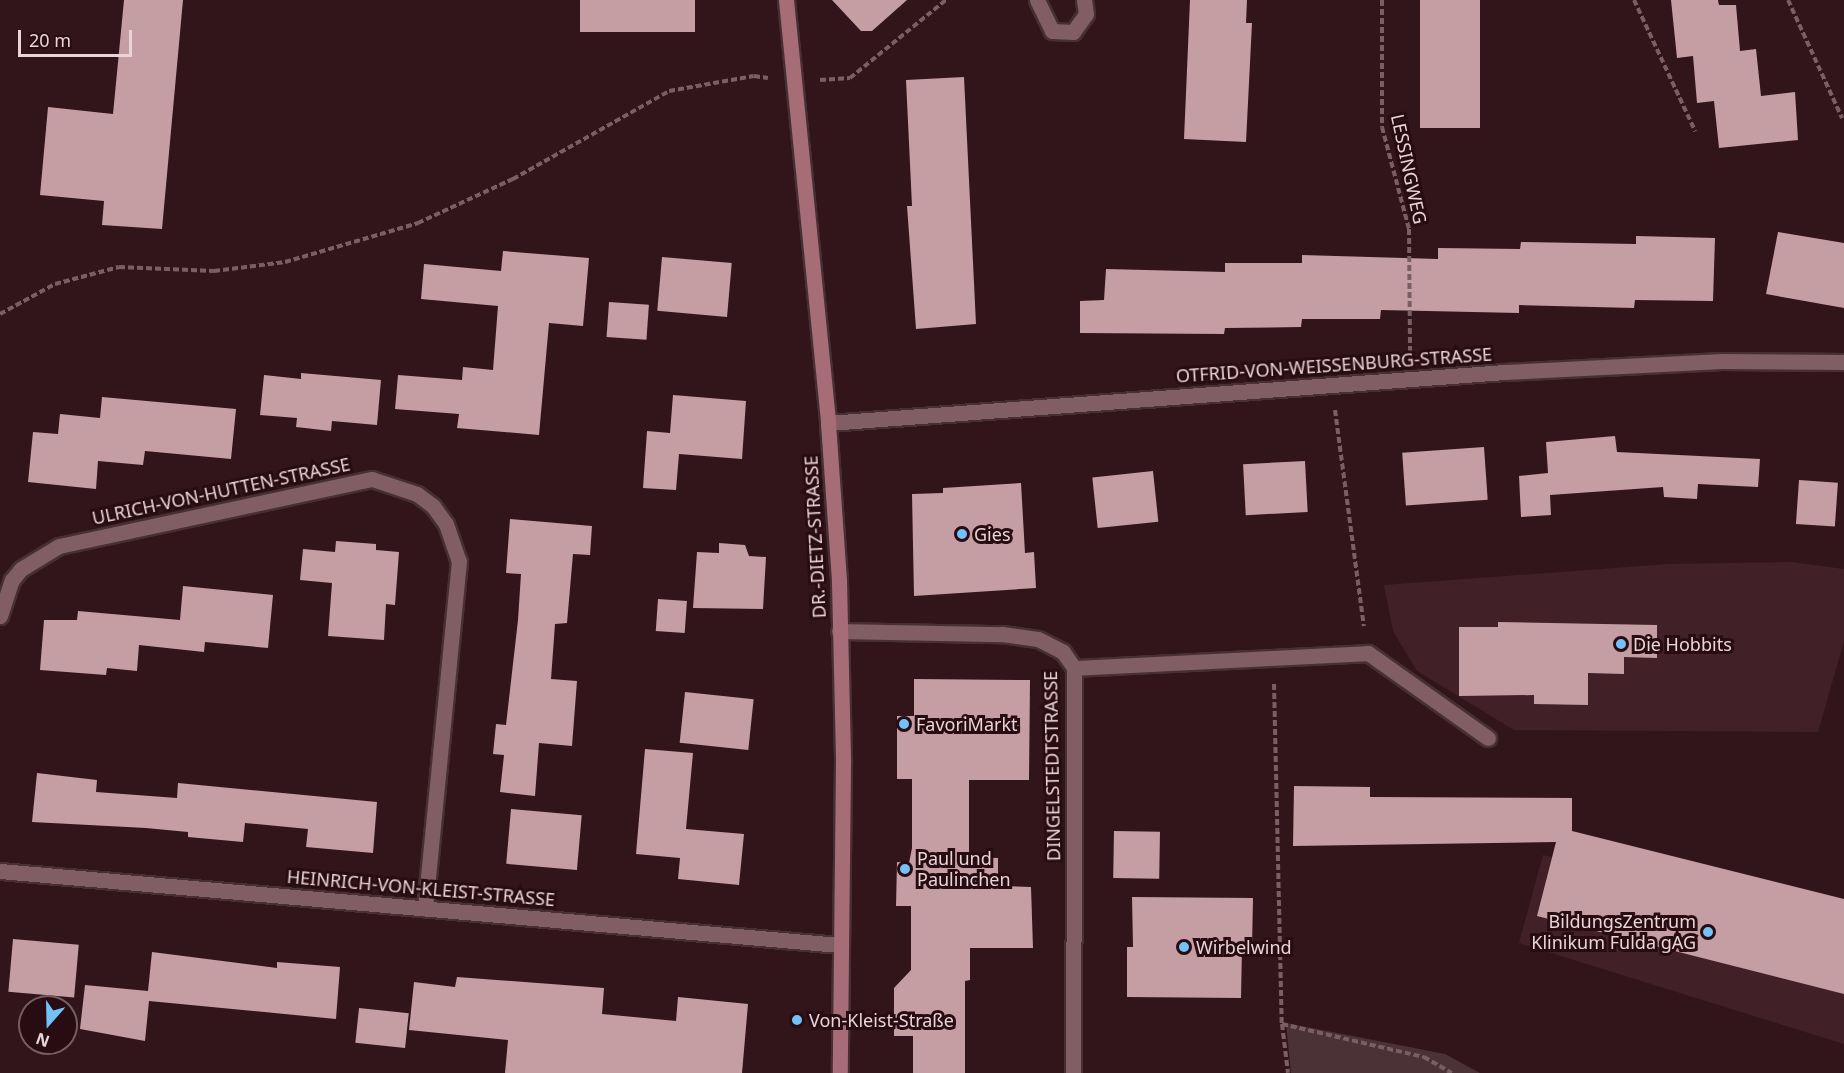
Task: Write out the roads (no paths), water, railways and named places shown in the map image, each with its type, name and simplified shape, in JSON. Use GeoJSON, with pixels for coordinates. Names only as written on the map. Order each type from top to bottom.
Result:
{"type":"FeatureCollection","features":[{"type":"Feature","properties":{"kind":"main road","name":"DR.-DIETZ-STRASSE"},"geometry":{"type":"LineString","coordinates":[[786,0],[828,423],[839,631],[843,763],[839,945],[840,1073]]}},
{"type":"Feature","properties":{"kind":"street"},"geometry":{"type":"LineString","coordinates":[[1037,0],[1052,31],[1073,32],[1086,14],[1084,0]]}},
{"type":"Feature","properties":{"kind":"street","name":"OTFRID-VON-WEISSENBURG-STRASSE"},"geometry":{"type":"LineString","coordinates":[[828,423],[1331,384],[1710,361],[1844,362]]}},
{"type":"Feature","properties":{"kind":"street","name":"ULRICH-VON-HUTTEN-STRASSE"},"geometry":{"type":"LineString","coordinates":[[0,616],[12,580],[21,569],[59,546],[372,479],[417,494],[433,506],[446,524],[459,561],[425,908]]}},
{"type":"Feature","properties":{"kind":"street","name":"DINGELSTEDTSTRASSE"},"geometry":{"type":"LineString","coordinates":[[839,631],[1002,634],[1038,639],[1063,652],[1074,668],[1073,1073]]}},
{"type":"Feature","properties":{"kind":"street"},"geometry":{"type":"LineString","coordinates":[[1074,668],[1274,656],[1368,654],[1488,738]]}},
{"type":"Feature","properties":{"kind":"street","name":"HEINRICH-VON-KLEIST-STRASSE"},"geometry":{"type":"LineString","coordinates":[[0,871],[839,945]]}},
{"type":"Feature","properties":{"kind":"place","name":"Gies"},"geometry":{"type":"Point","coordinates":[962,534]}},
{"type":"Feature","properties":{"kind":"place","name":"Die Hobbits"},"geometry":{"type":"Point","coordinates":[1621,644]}},
{"type":"Feature","properties":{"kind":"place","name":"FavoriMarkt"},"geometry":{"type":"Point","coordinates":[904,724]}},
{"type":"Feature","properties":{"kind":"place","name":"Paul und Paulinchen"},"geometry":{"type":"Point","coordinates":[905,869]}},
{"type":"Feature","properties":{"kind":"place","name":"BildungsZentrum Klinikum Fulda gAG"},"geometry":{"type":"Point","coordinates":[1708,932]}},
{"type":"Feature","properties":{"kind":"place","name":"Wirbelwind"},"geometry":{"type":"Point","coordinates":[1184,947]}},
{"type":"Feature","properties":{"kind":"place","name":"Von-Kleist-Straße"},"geometry":{"type":"Point","coordinates":[797,1020]}}]}
